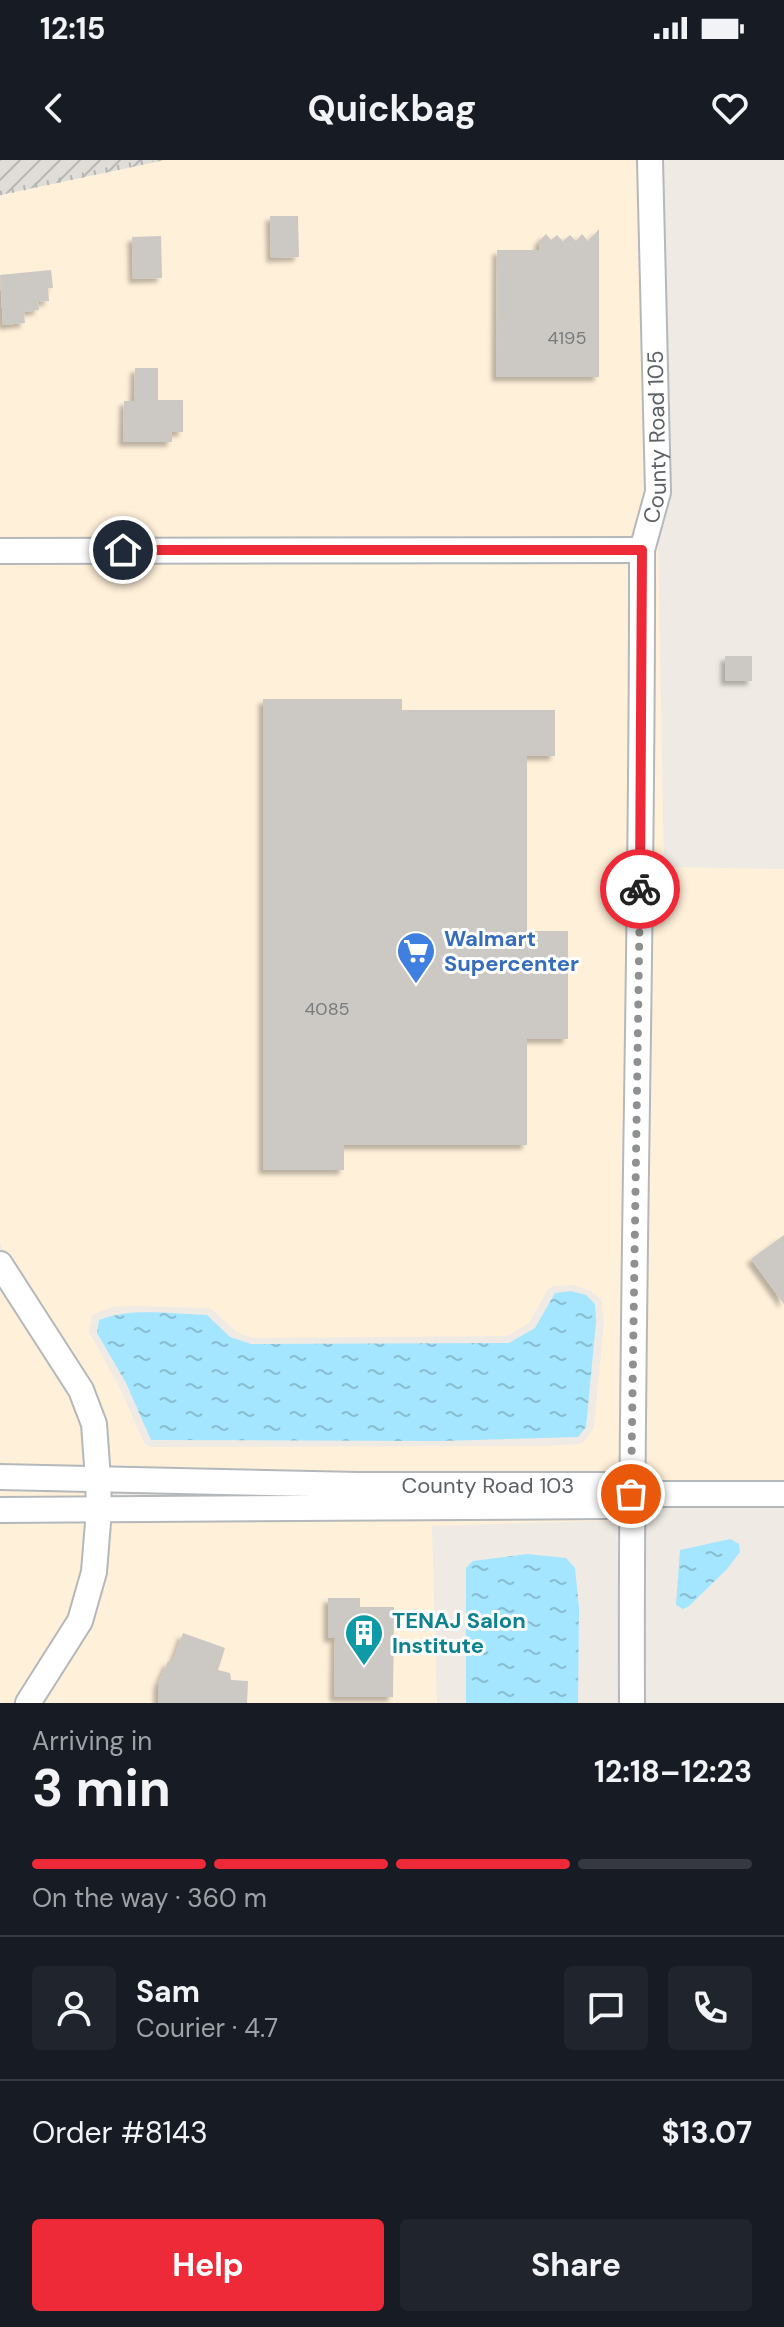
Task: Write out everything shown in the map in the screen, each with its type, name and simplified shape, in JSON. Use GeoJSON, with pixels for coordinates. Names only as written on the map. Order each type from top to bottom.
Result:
{"type":"FeatureCollection","features":[{"type":"Feature","properties":{"kind":"street","name":"County Road 105"},"geometry":{"type":"LineString","coordinates":[[0,551],[642,550],[658,492],[650,160]]}},
{"type":"Feature","properties":{"kind":"street"},"geometry":{"type":"LineString","coordinates":[[632,1703],[631,1494],[642,550]]}},
{"type":"Feature","properties":{"kind":"street"},"geometry":{"type":"LineString","coordinates":[[0,1264],[81,1390],[94,1424],[98,1479],[94,1572],[80,1621],[28,1703]]}},
{"type":"Feature","properties":{"kind":"street","name":"County Road 103"},"geometry":{"type":"LineString","coordinates":[[0,1477],[98,1479],[359,1497]]}},
{"type":"Feature","properties":{"kind":"street","name":"County Road 103"},"geometry":{"type":"LineString","coordinates":[[0,1510],[99,1510],[604,1485],[631,1494],[784,1494]]}},
{"type":"Feature","properties":{"kind":"shaded area"},"geometry":{"type":"Polygon","coordinates":[[[0,160],[165,160],[0,195],[0,160]]]}},
{"type":"Feature","properties":{"kind":"shaded area"},"geometry":{"type":"Polygon","coordinates":[[[165,160],[651,160],[664,867],[784,869],[784,1486],[107,1471],[0,1243],[0,195],[165,160]],[[574,1285],[548,1289],[529,1323],[507,1336],[252,1338],[235,1331],[207,1308],[135,1306],[114,1307],[96,1313],[92,1316],[89,1332],[119,1386],[144,1443],[150,1447],[579,1444],[585,1441],[594,1427],[604,1323],[601,1299],[591,1291],[574,1285]]]}},
{"type":"Feature","properties":{"kind":"shaded area"},"geometry":{"type":"Polygon","coordinates":[[[0,1281],[72,1393],[85,1426],[88,1471],[0,1469],[0,1281]]]}},
{"type":"Feature","properties":{"kind":"shaded area"},"geometry":{"type":"Polygon","coordinates":[[[0,1485],[89,1487],[90,1502],[0,1502],[0,1485]]]}},
{"type":"Feature","properties":{"kind":"shaded area"},"geometry":{"type":"Polygon","coordinates":[[[622,1507],[622,1520],[432,1526],[437,1703],[37,1703],[107,1518],[622,1507]]]}},
{"type":"Feature","properties":{"kind":"shaded area"},"geometry":{"type":"Polygon","coordinates":[[[0,1518],[89,1518],[85,1571],[72,1618],[16,1703],[0,1703],[0,1518]]]}},
{"type":"Feature","properties":{"kind":"water"},"geometry":{"type":"Polygon","coordinates":[[[571,1291],[586,1295],[595,1304],[596,1322],[586,1427],[578,1437],[439,1441],[151,1440],[126,1383],[97,1333],[99,1320],[152,1312],[207,1315],[230,1337],[251,1344],[509,1343],[535,1328],[555,1293],[571,1291]]]}},
{"type":"Feature","properties":{"kind":"water"},"geometry":{"type":"Polygon","coordinates":[[[730,1539],[739,1544],[740,1552],[727,1569],[688,1607],[683,1609],[676,1605],[680,1550],[730,1539]]]}},
{"type":"Feature","properties":{"kind":"water"},"geometry":{"type":"Polygon","coordinates":[[[527,1554],[566,1558],[575,1568],[579,1608],[578,1703],[466,1703],[466,1568],[473,1561],[527,1554]]]}},
{"type":"Feature","properties":{"kind":"building"},"geometry":{"type":"Polygon","coordinates":[[[270,216],[298,216],[299,257],[271,258],[270,216]]]}},
{"type":"Feature","properties":{"kind":"building"},"geometry":{"type":"Polygon","coordinates":[[[599,229],[599,377],[496,377],[497,250],[539,250],[539,241],[546,234],[551,240],[557,235],[563,241],[570,235],[576,241],[582,234],[588,241],[599,229]]]}},
{"type":"Feature","properties":{"kind":"building"},"geometry":{"type":"Polygon","coordinates":[[[161,236],[162,278],[133,279],[132,237],[161,236]]]}},
{"type":"Feature","properties":{"kind":"building"},"geometry":{"type":"Polygon","coordinates":[[[51,270],[53,288],[48,288],[49,301],[38,302],[39,310],[24,312],[25,323],[3,325],[0,275],[51,270]]]}},
{"type":"Feature","properties":{"kind":"building"},"geometry":{"type":"Polygon","coordinates":[[[135,368],[158,368],[158,400],[183,400],[183,432],[172,432],[172,442],[123,442],[124,401],[134,401],[135,368]]]}},
{"type":"Feature","properties":{"kind":"building"},"geometry":{"type":"Polygon","coordinates":[[[725,656],[752,656],[752,681],[725,681],[725,656]]]}},
{"type":"Feature","properties":{"kind":"building","name":"Walmart Supercenter"},"geometry":{"type":"Polygon","coordinates":[[[263,699],[402,699],[402,710],[555,710],[555,756],[527,756],[527,931],[568,931],[568,1039],[527,1039],[527,1145],[344,1145],[344,1170],[263,1170],[263,699]]]}},
{"type":"Feature","properties":{"kind":"building"},"geometry":{"type":"Polygon","coordinates":[[[784,1235],[784,1304],[751,1259],[784,1235]]]}},
{"type":"Feature","properties":{"kind":"building","name":"TENAJ Salon Institute"},"geometry":{"type":"Polygon","coordinates":[[[328,1598],[360,1598],[360,1607],[394,1607],[393,1697],[334,1697],[335,1638],[328,1638],[328,1598]]]}},
{"type":"Feature","properties":{"kind":"building"},"geometry":{"type":"Polygon","coordinates":[[[183,1633],[225,1648],[218,1670],[230,1673],[231,1680],[248,1681],[247,1703],[158,1703],[158,1684],[168,1661],[172,1663],[183,1633]]]}},
{"type":"Feature","properties":{"kind":"railway"},"geometry":{"type":"LineString","coordinates":[[0,193],[153,160]]}},
{"type":"Feature","properties":{"kind":"way so far"},"geometry":{"type":"LineString","coordinates":[[631,1494],[640,889]]}},
{"type":"Feature","properties":{"kind":"place","name":"Walmart Supercenter"},"geometry":{"type":"Point","coordinates":[416,985]}},
{"type":"Feature","properties":{"kind":"place","name":"TENAJ Salon Institute"},"geometry":{"type":"Point","coordinates":[364,1667]}},
{"type":"Feature","properties":{"kind":"route"},"geometry":{"type":"LineString","coordinates":[[123,550],[642,550],[640,889]]}}]}
